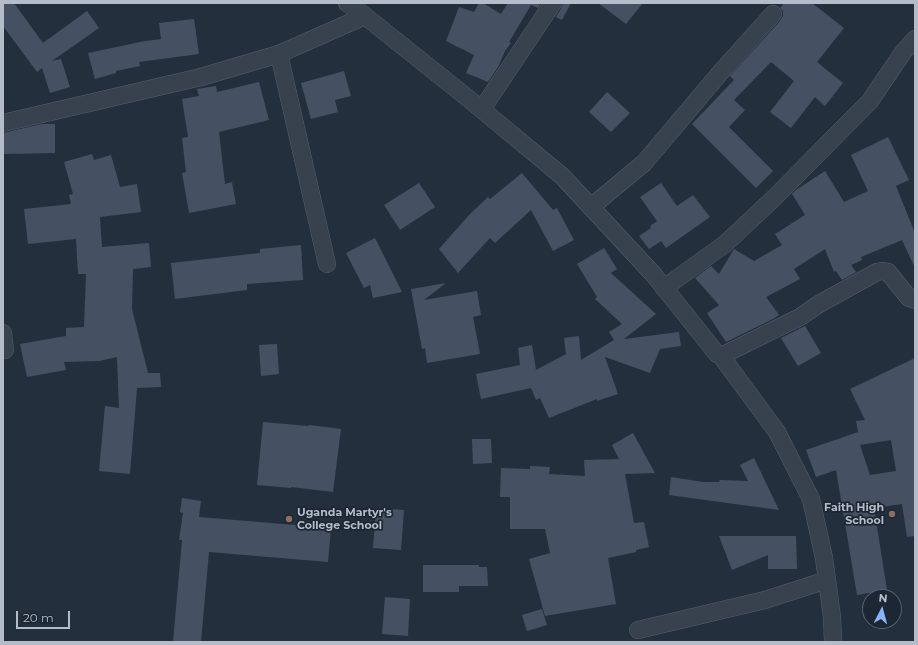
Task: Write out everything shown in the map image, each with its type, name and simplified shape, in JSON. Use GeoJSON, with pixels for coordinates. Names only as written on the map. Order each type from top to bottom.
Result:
{"type":"FeatureCollection","features":[{"type":"Feature","properties":{"kind":"street"},"geometry":{"type":"LineString","coordinates":[[347,3],[482,109],[562,176],[654,274],[717,354],[721,356],[777,432],[811,499],[824,558],[833,642]]}},
{"type":"Feature","properties":{"kind":"street"},"geometry":{"type":"LineString","coordinates":[[482,109],[553,3]]}},
{"type":"Feature","properties":{"kind":"street"},"geometry":{"type":"LineString","coordinates":[[591,207],[644,163],[720,73],[773,14]]}},
{"type":"Feature","properties":{"kind":"street"},"geometry":{"type":"LineString","coordinates":[[3,123],[200,77],[279,54],[365,16]]}},
{"type":"Feature","properties":{"kind":"street"},"geometry":{"type":"LineString","coordinates":[[664,288],[725,244],[774,198],[870,101],[904,51],[915,39]]}},
{"type":"Feature","properties":{"kind":"street"},"geometry":{"type":"LineString","coordinates":[[279,54],[327,264]]}},
{"type":"Feature","properties":{"kind":"street"},"geometry":{"type":"LineString","coordinates":[[721,356],[800,317],[819,304],[882,270],[888,272],[909,298],[915,300]]}},
{"type":"Feature","properties":{"kind":"street"},"geometry":{"type":"LineString","coordinates":[[3,333],[5,350]]}},
{"type":"Feature","properties":{"kind":"street"},"geometry":{"type":"LineString","coordinates":[[638,630],[765,600],[827,580]]}},
{"type":"Feature","properties":{"kind":"building"},"geometry":{"type":"Polygon","coordinates":[[[3,3],[14,3],[43,43],[87,11],[99,28],[52,61],[61,59],[70,87],[50,93],[42,68],[37,72],[3,26],[3,3]]]}},
{"type":"Feature","properties":{"kind":"building"},"geometry":{"type":"Polygon","coordinates":[[[479,3],[483,3],[501,14],[508,3],[541,3],[538,8],[531,5],[509,42],[511,43],[505,51],[498,67],[488,82],[466,73],[474,55],[446,41],[459,7],[474,12],[479,3]]]}},
{"type":"Feature","properties":{"kind":"building"},"geometry":{"type":"Polygon","coordinates":[[[563,3],[571,3],[562,20],[556,17],[563,3]]]}},
{"type":"Feature","properties":{"kind":"building"},"geometry":{"type":"Polygon","coordinates":[[[598,3],[643,3],[626,24],[598,3]]]}},
{"type":"Feature","properties":{"kind":"building"},"geometry":{"type":"Polygon","coordinates":[[[784,3],[812,3],[844,28],[817,62],[843,83],[825,106],[815,97],[791,128],[770,112],[794,81],[771,62],[734,100],[745,110],[729,127],[773,171],[756,188],[692,124],[734,80],[730,76],[780,21],[783,16],[783,11],[780,8],[784,3]]]}},
{"type":"Feature","properties":{"kind":"building"},"geometry":{"type":"Polygon","coordinates":[[[194,19],[199,54],[139,62],[140,66],[116,71],[116,73],[95,79],[88,53],[161,39],[159,23],[194,19]]]}},
{"type":"Feature","properties":{"kind":"building"},"geometry":{"type":"Polygon","coordinates":[[[344,71],[351,96],[335,100],[338,112],[311,119],[301,83],[344,71]]]}},
{"type":"Feature","properties":{"kind":"building"},"geometry":{"type":"Polygon","coordinates":[[[259,82],[269,120],[219,132],[225,184],[232,182],[236,204],[189,213],[182,173],[186,172],[182,138],[188,137],[182,99],[199,96],[197,89],[216,86],[217,92],[259,82]]]}},
{"type":"Feature","properties":{"kind":"building"},"geometry":{"type":"Polygon","coordinates":[[[607,92],[630,113],[611,132],[589,112],[607,92]]]}},
{"type":"Feature","properties":{"kind":"building"},"geometry":{"type":"Polygon","coordinates":[[[42,124],[55,124],[55,153],[4,154],[3,133],[42,124]]]}},
{"type":"Feature","properties":{"kind":"building"},"geometry":{"type":"Polygon","coordinates":[[[888,137],[909,180],[896,186],[915,233],[915,268],[902,240],[861,257],[862,260],[851,265],[856,272],[842,280],[836,271],[834,272],[825,249],[794,269],[800,279],[766,297],[779,315],[726,342],[707,313],[719,305],[695,278],[711,266],[719,274],[734,249],[754,261],[782,245],[775,234],[805,215],[792,194],[825,171],[844,202],[868,191],[851,155],[888,137]]]}},
{"type":"Feature","properties":{"kind":"building"},"geometry":{"type":"Polygon","coordinates":[[[92,154],[94,160],[111,155],[120,187],[137,184],[141,212],[100,217],[102,247],[149,243],[151,267],[133,269],[132,309],[148,373],[160,373],[161,387],[137,388],[130,474],[99,471],[105,406],[119,408],[117,357],[99,361],[64,362],[66,370],[27,377],[20,344],[66,336],[66,328],[84,327],[86,274],[78,274],[76,239],[28,244],[24,209],[71,204],[69,195],[73,194],[64,162],[92,154]]]}},
{"type":"Feature","properties":{"kind":"building"},"geometry":{"type":"Polygon","coordinates":[[[522,173],[553,210],[557,208],[574,240],[553,251],[531,210],[495,243],[490,238],[458,273],[439,249],[469,215],[488,197],[490,199],[522,173]]]}},
{"type":"Feature","properties":{"kind":"building"},"geometry":{"type":"Polygon","coordinates":[[[419,183],[435,207],[400,230],[384,205],[419,183]]]}},
{"type":"Feature","properties":{"kind":"building"},"geometry":{"type":"Polygon","coordinates":[[[661,183],[677,206],[693,195],[710,217],[666,248],[661,241],[649,249],[639,236],[651,228],[650,226],[657,221],[640,197],[661,183]]]}},
{"type":"Feature","properties":{"kind":"building"},"geometry":{"type":"Polygon","coordinates":[[[375,238],[402,292],[373,298],[370,285],[364,288],[346,253],[375,238]]]}},
{"type":"Feature","properties":{"kind":"building"},"geometry":{"type":"Polygon","coordinates":[[[301,245],[303,280],[247,284],[247,290],[175,299],[171,263],[260,253],[260,249],[301,245]]]}},
{"type":"Feature","properties":{"kind":"building"},"geometry":{"type":"Polygon","coordinates":[[[604,248],[617,269],[611,273],[656,314],[624,339],[679,332],[681,346],[660,349],[650,373],[605,357],[618,394],[597,401],[597,399],[549,418],[540,398],[536,400],[531,388],[481,399],[476,374],[520,365],[518,348],[532,345],[536,370],[566,354],[564,338],[579,336],[581,360],[614,340],[609,332],[622,324],[595,299],[597,297],[577,264],[604,248]]]}},
{"type":"Feature","properties":{"kind":"building"},"geometry":{"type":"Polygon","coordinates":[[[446,283],[424,300],[477,291],[481,315],[473,317],[480,354],[427,363],[425,348],[422,349],[411,289],[446,283]]]}},
{"type":"Feature","properties":{"kind":"building"},"geometry":{"type":"Polygon","coordinates":[[[805,326],[821,353],[798,366],[781,338],[805,326]]]}},
{"type":"Feature","properties":{"kind":"building"},"geometry":{"type":"Polygon","coordinates":[[[277,344],[279,374],[261,376],[259,345],[277,344]]]}},
{"type":"Feature","properties":{"kind":"building"},"geometry":{"type":"Polygon","coordinates":[[[915,358],[915,536],[907,537],[902,504],[874,508],[887,589],[862,589],[862,594],[857,595],[836,470],[816,477],[806,450],[858,432],[856,421],[865,420],[850,389],[915,358]],[[891,440],[860,445],[870,475],[896,471],[891,440]]]}},
{"type":"Feature","properties":{"kind":"building"},"geometry":{"type":"Polygon","coordinates":[[[263,422],[341,429],[333,492],[257,485],[263,422]]]}},
{"type":"Feature","properties":{"kind":"building"},"geometry":{"type":"Polygon","coordinates":[[[633,433],[655,473],[625,474],[634,523],[644,522],[649,547],[636,550],[636,552],[608,558],[616,604],[545,616],[529,559],[550,553],[545,529],[510,529],[510,497],[500,497],[501,468],[530,469],[530,466],[550,467],[549,474],[585,476],[584,460],[619,459],[612,445],[633,433]]]}},
{"type":"Feature","properties":{"kind":"building"},"geometry":{"type":"Polygon","coordinates":[[[472,439],[491,439],[492,463],[473,464],[472,439]]]}},
{"type":"Feature","properties":{"kind":"building"},"geometry":{"type":"Polygon","coordinates":[[[754,458],[779,510],[669,495],[671,477],[703,482],[719,482],[720,480],[748,481],[740,465],[754,458]]]}},
{"type":"Feature","properties":{"kind":"building"},"geometry":{"type":"Polygon","coordinates":[[[182,498],[201,501],[199,517],[331,528],[328,562],[209,552],[201,642],[173,642],[182,540],[179,540],[183,513],[180,512],[182,498]]]}},
{"type":"Feature","properties":{"kind":"building"},"geometry":{"type":"Polygon","coordinates":[[[376,508],[404,510],[401,550],[373,548],[376,508]]]}},
{"type":"Feature","properties":{"kind":"building"},"geometry":{"type":"Polygon","coordinates":[[[719,536],[796,536],[797,569],[768,569],[768,555],[732,570],[719,536]]]}},
{"type":"Feature","properties":{"kind":"building"},"geometry":{"type":"Polygon","coordinates":[[[423,565],[479,565],[479,567],[487,567],[488,586],[459,586],[459,592],[423,592],[423,565]]]}},
{"type":"Feature","properties":{"kind":"building"},"geometry":{"type":"Polygon","coordinates":[[[385,597],[410,599],[408,636],[382,634],[385,597]]]}},
{"type":"Feature","properties":{"kind":"building"},"geometry":{"type":"Polygon","coordinates":[[[542,609],[547,625],[527,631],[522,615],[542,609]]]}},
{"type":"Feature","properties":{"kind":"place","name":"Faith High School"},"geometry":{"type":"Point","coordinates":[892,514]}},
{"type":"Feature","properties":{"kind":"place","name":"Uganda Martyr's College School"},"geometry":{"type":"Point","coordinates":[289,519]}}]}
